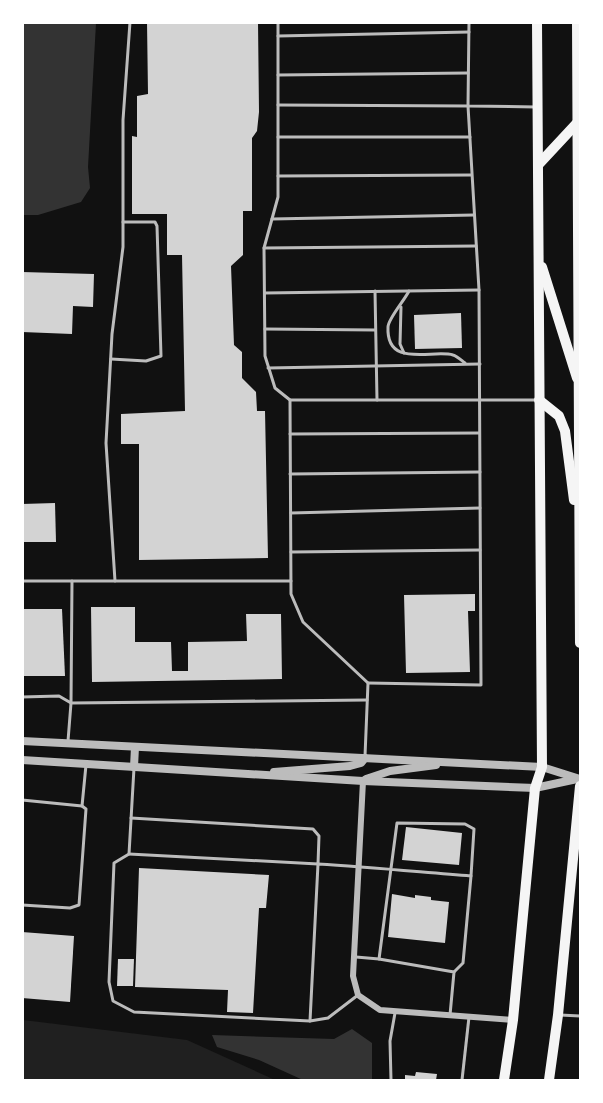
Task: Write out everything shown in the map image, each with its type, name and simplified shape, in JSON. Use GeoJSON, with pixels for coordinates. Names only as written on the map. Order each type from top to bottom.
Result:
{"type":"FeatureCollection","features":[{"type":"Feature","properties":{"kind":"main road"},"geometry":{"type":"LineString","coordinates":[[504,1080],[513,1020],[535,788],[542,767],[537,22]]}},
{"type":"Feature","properties":{"kind":"main road"},"geometry":{"type":"LineString","coordinates":[[578,22],[580,643]]}},
{"type":"Feature","properties":{"kind":"main road"},"geometry":{"type":"LineString","coordinates":[[538,165],[579,122]]}},
{"type":"Feature","properties":{"kind":"main road"},"geometry":{"type":"LineString","coordinates":[[538,252],[560,330],[579,381]]}},
{"type":"Feature","properties":{"kind":"main road"},"geometry":{"type":"LineString","coordinates":[[539,400],[559,416],[565,431],[580,548]]}},
{"type":"Feature","properties":{"kind":"main road"},"geometry":{"type":"LineString","coordinates":[[549,1080],[558,1015],[580,786]]}},
{"type":"Feature","properties":{"kind":"street"},"geometry":{"type":"LineString","coordinates":[[22,741],[542,767],[580,779]]}},
{"type":"Feature","properties":{"kind":"street"},"geometry":{"type":"LineString","coordinates":[[134,767],[135,747]]}},
{"type":"Feature","properties":{"kind":"street"},"geometry":{"type":"LineString","coordinates":[[258,774],[301,768],[350,766],[361,763],[365,758]]}},
{"type":"Feature","properties":{"kind":"street"},"geometry":{"type":"LineString","coordinates":[[22,760],[363,781],[535,788],[580,779]]}},
{"type":"Feature","properties":{"kind":"street"},"geometry":{"type":"LineString","coordinates":[[363,781],[390,771],[455,763]]}},
{"type":"Feature","properties":{"kind":"street"},"geometry":{"type":"LineString","coordinates":[[363,781],[353,976],[358,995],[380,1010],[513,1020]]}},
{"type":"Feature","properties":{"kind":"lane"},"geometry":{"type":"LineString","coordinates":[[115,581],[106,443],[114,312],[123,247],[123,120],[130,22]]}},
{"type":"Feature","properties":{"kind":"lane"},"geometry":{"type":"LineString","coordinates":[[278,22],[278,197],[264,248],[268,368],[275,388],[290,400],[539,400]]}},
{"type":"Feature","properties":{"kind":"lane"},"geometry":{"type":"LineString","coordinates":[[290,400],[291,594],[303,622],[368,683],[481,685],[479,290],[468,106],[469,22]]}},
{"type":"Feature","properties":{"kind":"lane"},"geometry":{"type":"LineString","coordinates":[[278,36],[469,32]]}},
{"type":"Feature","properties":{"kind":"lane"},"geometry":{"type":"LineString","coordinates":[[278,75],[468,73]]}},
{"type":"Feature","properties":{"kind":"lane"},"geometry":{"type":"LineString","coordinates":[[278,105],[537,107]]}},
{"type":"Feature","properties":{"kind":"lane"},"geometry":{"type":"LineString","coordinates":[[278,137],[470,137]]}},
{"type":"Feature","properties":{"kind":"lane"},"geometry":{"type":"LineString","coordinates":[[278,176],[472,175]]}},
{"type":"Feature","properties":{"kind":"lane"},"geometry":{"type":"LineString","coordinates":[[272,219],[475,215]]}},
{"type":"Feature","properties":{"kind":"lane"},"geometry":{"type":"LineString","coordinates":[[111,359],[146,361],[161,356],[158,226],[155,222],[123,222]]}},
{"type":"Feature","properties":{"kind":"lane"},"geometry":{"type":"LineString","coordinates":[[264,248],[476,246]]}},
{"type":"Feature","properties":{"kind":"lane"},"geometry":{"type":"LineString","coordinates":[[264,293],[479,290]]}},
{"type":"Feature","properties":{"kind":"lane"},"geometry":{"type":"LineString","coordinates":[[375,291],[377,400]]}},
{"type":"Feature","properties":{"kind":"lane"},"geometry":{"type":"LineString","coordinates":[[405,355],[400,344],[401,308],[409,291]]}},
{"type":"Feature","properties":{"kind":"lane"},"geometry":{"type":"LineString","coordinates":[[401,308],[392,315],[388,327],[390,340],[405,355],[453,355],[466,364]]}},
{"type":"Feature","properties":{"kind":"lane"},"geometry":{"type":"LineString","coordinates":[[265,329],[375,330]]}},
{"type":"Feature","properties":{"kind":"lane"},"geometry":{"type":"LineString","coordinates":[[268,368],[480,364]]}},
{"type":"Feature","properties":{"kind":"lane"},"geometry":{"type":"LineString","coordinates":[[290,434],[479,433]]}},
{"type":"Feature","properties":{"kind":"lane"},"geometry":{"type":"LineString","coordinates":[[290,474],[480,472]]}},
{"type":"Feature","properties":{"kind":"lane"},"geometry":{"type":"LineString","coordinates":[[291,513],[480,508]]}},
{"type":"Feature","properties":{"kind":"lane"},"geometry":{"type":"LineString","coordinates":[[291,552],[480,550]]}},
{"type":"Feature","properties":{"kind":"lane"},"geometry":{"type":"LineString","coordinates":[[68,743],[71,703],[72,580]]}},
{"type":"Feature","properties":{"kind":"lane"},"geometry":{"type":"LineString","coordinates":[[22,581],[291,581]]}},
{"type":"Feature","properties":{"kind":"lane"},"geometry":{"type":"LineString","coordinates":[[365,758],[368,683]]}},
{"type":"Feature","properties":{"kind":"lane"},"geometry":{"type":"LineString","coordinates":[[22,697],[58,696],[71,703],[367,700]]}},
{"type":"Feature","properties":{"kind":"lane"},"geometry":{"type":"LineString","coordinates":[[82,806],[86,764]]}},
{"type":"Feature","properties":{"kind":"lane"},"geometry":{"type":"LineString","coordinates":[[129,854],[134,767]]}},
{"type":"Feature","properties":{"kind":"lane"},"geometry":{"type":"LineString","coordinates":[[22,801],[82,806],[86,809],[79,905],[70,908],[22,905]]}},
{"type":"Feature","properties":{"kind":"lane"},"geometry":{"type":"LineString","coordinates":[[131,818],[313,829],[319,836],[310,1021]]}},
{"type":"Feature","properties":{"kind":"lane"},"geometry":{"type":"LineString","coordinates":[[379,959],[397,823],[465,824],[474,829],[463,963],[454,972],[450,1015]]}},
{"type":"Feature","properties":{"kind":"lane"},"geometry":{"type":"LineString","coordinates":[[358,995],[328,1018],[310,1021],[134,1012],[113,1001],[110,982],[114,863],[129,854],[359,866],[471,876]]}},
{"type":"Feature","properties":{"kind":"lane"},"geometry":{"type":"LineString","coordinates":[[354,956],[454,972]]}},
{"type":"Feature","properties":{"kind":"lane"},"geometry":{"type":"LineString","coordinates":[[391,1080],[390,1041],[395,1011]]}},
{"type":"Feature","properties":{"kind":"lane"},"geometry":{"type":"LineString","coordinates":[[558,1015],[580,1016]]}},
{"type":"Feature","properties":{"kind":"lane"},"geometry":{"type":"LineString","coordinates":[[462,1080],[469,1017]]}},
{"type":"Feature","properties":{"kind":"shaded area"},"geometry":{"type":"Polygon","coordinates":[[[22,23],[96,23],[88,167],[90,188],[81,202],[38,215],[23,215],[22,23]]]}},
{"type":"Feature","properties":{"kind":"shaded area"},"geometry":{"type":"Polygon","coordinates":[[[23,1020],[187,1040],[275,1080],[23,1080],[23,1020]]]}},
{"type":"Feature","properties":{"kind":"shaded area"},"geometry":{"type":"Polygon","coordinates":[[[352,1029],[372,1043],[372,1080],[303,1080],[259,1060],[217,1047],[212,1035],[334,1039],[352,1029]]]}},
{"type":"Feature","properties":{"kind":"building"},"geometry":{"type":"Polygon","coordinates":[[[147,22],[258,22],[259,112],[257,131],[252,138],[252,211],[243,211],[243,255],[231,266],[234,345],[242,352],[242,378],[256,392],[257,411],[265,411],[268,558],[139,560],[139,444],[121,444],[121,414],[185,411],[182,255],[167,255],[167,214],[132,214],[132,136],[137,137],[137,96],[148,94],[147,22]]]}},
{"type":"Feature","properties":{"kind":"building"},"geometry":{"type":"Polygon","coordinates":[[[22,272],[94,274],[93,307],[73,306],[72,334],[22,332],[22,272]]]}},
{"type":"Feature","properties":{"kind":"building"},"geometry":{"type":"Polygon","coordinates":[[[461,313],[462,348],[415,349],[414,315],[461,313]]]}},
{"type":"Feature","properties":{"kind":"building"},"geometry":{"type":"Polygon","coordinates":[[[55,503],[56,542],[22,542],[22,504],[55,503]]]}},
{"type":"Feature","properties":{"kind":"building"},"geometry":{"type":"Polygon","coordinates":[[[475,594],[475,611],[468,611],[470,672],[406,673],[404,595],[475,594]]]}},
{"type":"Feature","properties":{"kind":"building"},"geometry":{"type":"Polygon","coordinates":[[[91,607],[135,607],[135,642],[171,642],[172,671],[188,671],[188,642],[247,641],[246,614],[281,614],[282,679],[92,682],[91,607]]]}},
{"type":"Feature","properties":{"kind":"building"},"geometry":{"type":"Polygon","coordinates":[[[22,609],[62,609],[65,676],[22,676],[22,609]]]}},
{"type":"Feature","properties":{"kind":"building"},"geometry":{"type":"Polygon","coordinates":[[[406,827],[462,833],[459,865],[402,860],[406,827]]]}},
{"type":"Feature","properties":{"kind":"building"},"geometry":{"type":"Polygon","coordinates":[[[139,868],[269,875],[266,908],[259,908],[253,1013],[227,1012],[228,990],[135,987],[139,868]]]}},
{"type":"Feature","properties":{"kind":"building"},"geometry":{"type":"Polygon","coordinates":[[[392,894],[415,898],[415,895],[431,897],[431,900],[449,902],[445,943],[388,937],[392,894]]]}},
{"type":"Feature","properties":{"kind":"building"},"geometry":{"type":"Polygon","coordinates":[[[22,932],[74,936],[70,1002],[22,998],[22,932]]]}},
{"type":"Feature","properties":{"kind":"building"},"geometry":{"type":"Polygon","coordinates":[[[118,959],[134,959],[133,986],[117,986],[118,959]]]}},
{"type":"Feature","properties":{"kind":"building"},"geometry":{"type":"Polygon","coordinates":[[[416,1072],[437,1074],[436,1080],[405,1080],[405,1075],[415,1076],[416,1072]]]}}]}
